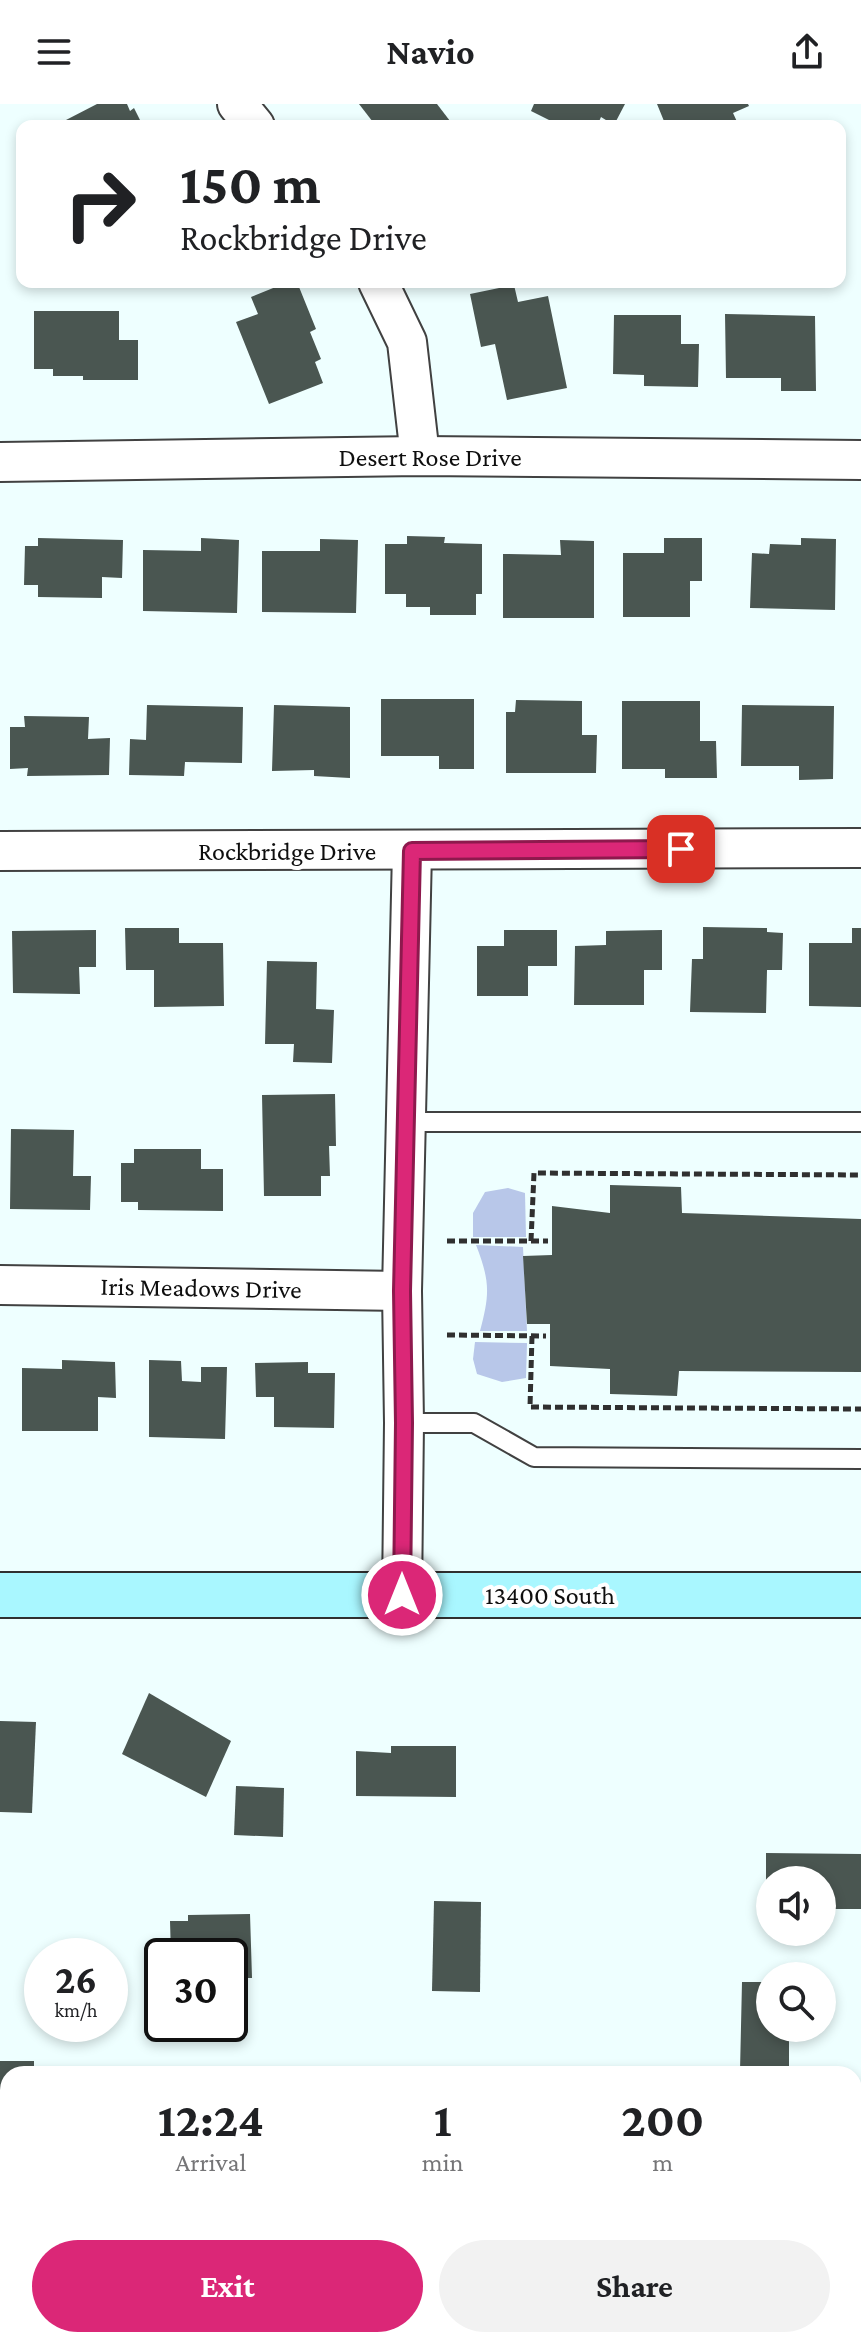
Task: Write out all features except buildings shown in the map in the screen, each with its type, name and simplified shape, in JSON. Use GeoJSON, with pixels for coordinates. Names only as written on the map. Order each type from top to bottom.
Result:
{"type":"FeatureCollection","features":[{"type":"Feature","properties":{"kind":"main road","name":"13400 South"},"geometry":{"type":"LineString","coordinates":[[0,1595],[861,1595]]}},
{"type":"Feature","properties":{"kind":"street"},"geometry":{"type":"LineString","coordinates":[[237,104],[250,120]]}},
{"type":"Feature","properties":{"kind":"street"},"geometry":{"type":"LineString","coordinates":[[381,288],[407,342],[420,456]]}},
{"type":"Feature","properties":{"kind":"street","name":"Desert Rose Drive"},"geometry":{"type":"LineString","coordinates":[[0,462],[420,456],[861,460]]}},
{"type":"Feature","properties":{"kind":"street","name":"Rockbridge Drive"},"geometry":{"type":"LineString","coordinates":[[0,851],[861,848]]}},
{"type":"Feature","properties":{"kind":"street"},"geometry":{"type":"LineString","coordinates":[[402,1595],[402,1291],[412,851]]}},
{"type":"Feature","properties":{"kind":"street","name":"Iris Meadows Drive"},"geometry":{"type":"LineString","coordinates":[[0,1285],[402,1291]]}},
{"type":"Feature","properties":{"kind":"lane"},"geometry":{"type":"LineString","coordinates":[[406,1122],[861,1122]]}},
{"type":"Feature","properties":{"kind":"lane"},"geometry":{"type":"LineString","coordinates":[[404,1423],[474,1423],[534,1457],[861,1459]]}},
{"type":"Feature","properties":{"kind":"path"},"geometry":{"type":"LineString","coordinates":[[531,1241],[534,1173],[861,1175]]}},
{"type":"Feature","properties":{"kind":"path"},"geometry":{"type":"LineString","coordinates":[[447,1241],[548,1241]]}},
{"type":"Feature","properties":{"kind":"path"},"geometry":{"type":"LineString","coordinates":[[447,1335],[546,1336]]}},
{"type":"Feature","properties":{"kind":"path"},"geometry":{"type":"LineString","coordinates":[[532,1336],[530,1407],[861,1409]]}},
{"type":"Feature","properties":{"kind":"shaded area"},"geometry":{"type":"Polygon","coordinates":[[[508,1188],[525,1193],[526,1237],[473,1237],[473,1213],[485,1192],[508,1188]]]}},
{"type":"Feature","properties":{"kind":"shaded area"},"geometry":{"type":"Polygon","coordinates":[[[476,1245],[523,1247],[527,1331],[480,1331],[487,1288],[476,1245]]]}},
{"type":"Feature","properties":{"kind":"shaded area"},"geometry":{"type":"Polygon","coordinates":[[[475,1342],[527,1343],[526,1378],[502,1382],[477,1374],[473,1359],[475,1342]]]}},
{"type":"Feature","properties":{"kind":"route"},"geometry":{"type":"LineString","coordinates":[[402,1595],[402,1291],[412,851],[681,849]]}}]}
